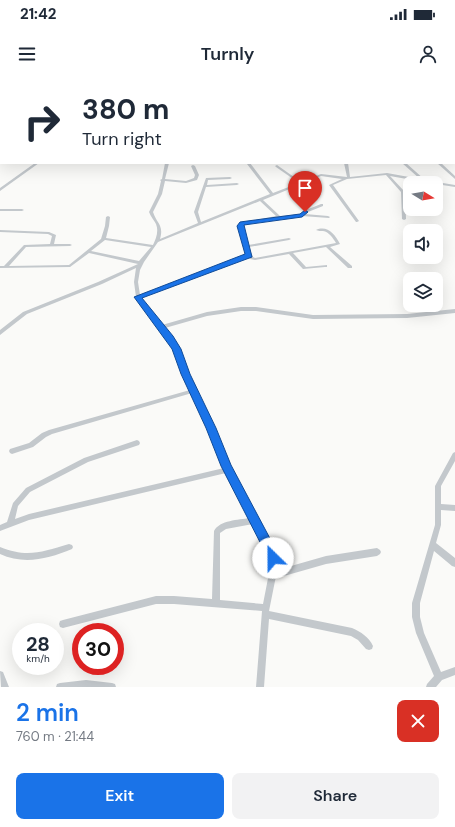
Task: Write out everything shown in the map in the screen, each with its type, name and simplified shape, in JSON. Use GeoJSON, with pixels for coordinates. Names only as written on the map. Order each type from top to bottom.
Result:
{"type":"FeatureCollection","features":[{"type":"Feature","properties":{"kind":"street"},"geometry":{"type":"LineString","coordinates":[[0,190],[36,164]]}},
{"type":"Feature","properties":{"kind":"street"},"geometry":{"type":"LineString","coordinates":[[158,241],[159,229],[151,212],[160,194],[166,164]]}},
{"type":"Feature","properties":{"kind":"street"},"geometry":{"type":"LineString","coordinates":[[249,164],[272,194]]}},
{"type":"Feature","properties":{"kind":"street"},"geometry":{"type":"LineString","coordinates":[[346,164],[348,178]]}},
{"type":"Feature","properties":{"kind":"street"},"geometry":{"type":"LineString","coordinates":[[405,164],[418,176]]}},
{"type":"Feature","properties":{"kind":"street"},"geometry":{"type":"LineString","coordinates":[[439,164],[455,178]]}},
{"type":"Feature","properties":{"kind":"street"},"geometry":{"type":"LineString","coordinates":[[162,180],[186,182],[196,179],[198,175],[193,166]]}},
{"type":"Feature","properties":{"kind":"street"},"geometry":{"type":"LineString","coordinates":[[278,166],[301,183]]}},
{"type":"Feature","properties":{"kind":"street"},"geometry":{"type":"LineString","coordinates":[[386,174],[403,192],[404,219]]}},
{"type":"Feature","properties":{"kind":"street"},"geometry":{"type":"LineString","coordinates":[[260,687],[265,611],[273,572],[273,558],[255,520],[228,470],[211,428],[185,374],[177,349],[138,297],[137,275],[140,264],[158,241],[321,175],[348,178],[386,174],[403,177]]}},
{"type":"Feature","properties":{"kind":"street"},"geometry":{"type":"LineString","coordinates":[[200,224],[196,212],[208,179],[230,178]]}},
{"type":"Feature","properties":{"kind":"street"},"geometry":{"type":"LineString","coordinates":[[348,178],[330,185],[357,221]]}},
{"type":"Feature","properties":{"kind":"street"},"geometry":{"type":"LineString","coordinates":[[206,186],[237,184]]}},
{"type":"Feature","properties":{"kind":"street"},"geometry":{"type":"LineString","coordinates":[[443,184],[455,186]]}},
{"type":"Feature","properties":{"kind":"street"},"geometry":{"type":"LineString","coordinates":[[260,199],[279,217]]}},
{"type":"Feature","properties":{"kind":"street"},"geometry":{"type":"LineString","coordinates":[[302,215],[305,212],[322,205]]}},
{"type":"Feature","properties":{"kind":"street"},"geometry":{"type":"LineString","coordinates":[[0,210],[22,210]]}},
{"type":"Feature","properties":{"kind":"street"},"geometry":{"type":"LineString","coordinates":[[318,230],[327,230],[338,243],[328,247],[254,259],[249,255],[241,224],[279,217],[302,215],[328,216]]}},
{"type":"Feature","properties":{"kind":"street"},"geometry":{"type":"LineString","coordinates":[[2,267],[70,266],[102,240],[108,226],[108,218]]}},
{"type":"Feature","properties":{"kind":"street"},"geometry":{"type":"LineString","coordinates":[[0,231],[51,233],[54,235],[52,245]]}},
{"type":"Feature","properties":{"kind":"street"},"geometry":{"type":"LineString","coordinates":[[247,246],[289,239]]}},
{"type":"Feature","properties":{"kind":"street"},"geometry":{"type":"LineString","coordinates":[[102,240],[154,246]]}},
{"type":"Feature","properties":{"kind":"street"},"geometry":{"type":"LineString","coordinates":[[2,267],[25,246],[70,245]]}},
{"type":"Feature","properties":{"kind":"street"},"geometry":{"type":"LineString","coordinates":[[328,247],[350,266]]}},
{"type":"Feature","properties":{"kind":"street"},"geometry":{"type":"LineString","coordinates":[[89,252],[140,264]]}},
{"type":"Feature","properties":{"kind":"street"},"geometry":{"type":"LineString","coordinates":[[290,253],[305,268],[325,266]]}},
{"type":"Feature","properties":{"kind":"street"},"geometry":{"type":"LineString","coordinates":[[138,297],[249,255]]}},
{"type":"Feature","properties":{"kind":"street"},"geometry":{"type":"LineString","coordinates":[[0,333],[25,313],[100,283],[140,264]]}},
{"type":"Feature","properties":{"kind":"street"},"geometry":{"type":"LineString","coordinates":[[161,328],[201,315],[241,309],[256,309],[313,317],[407,316],[455,311]]}},
{"type":"Feature","properties":{"kind":"street"},"geometry":{"type":"LineString","coordinates":[[12,452],[31,445],[44,435],[51,432],[193,391]]}},
{"type":"Feature","properties":{"kind":"street"},"geometry":{"type":"LineString","coordinates":[[10,524],[15,505],[28,490],[86,460],[137,443]]}},
{"type":"Feature","properties":{"kind":"street"},"geometry":{"type":"LineString","coordinates":[[439,677],[420,632],[416,617],[418,596],[438,525],[438,486],[455,455]]}},
{"type":"Feature","properties":{"kind":"street"},"geometry":{"type":"LineString","coordinates":[[0,528],[29,517],[228,470]]}},
{"type":"Feature","properties":{"kind":"street"},"geometry":{"type":"LineString","coordinates":[[438,507],[455,508]]}},
{"type":"Feature","properties":{"kind":"street"},"geometry":{"type":"LineString","coordinates":[[216,603],[218,531],[226,526],[255,520]]}},
{"type":"Feature","properties":{"kind":"street"},"geometry":{"type":"LineString","coordinates":[[433,545],[455,563]]}},
{"type":"Feature","properties":{"kind":"street"},"geometry":{"type":"LineString","coordinates":[[0,550],[9,555],[34,557],[69,547]]}},
{"type":"Feature","properties":{"kind":"street"},"geometry":{"type":"LineString","coordinates":[[273,572],[284,572],[326,560],[377,552]]}},
{"type":"Feature","properties":{"kind":"street"},"geometry":{"type":"LineString","coordinates":[[64,624],[156,600],[216,603],[265,611],[352,632],[360,637],[369,646]]}},
{"type":"Feature","properties":{"kind":"street"},"geometry":{"type":"LineString","coordinates":[[430,687],[439,677],[455,671]]}},
{"type":"Feature","properties":{"kind":"street"},"geometry":{"type":"LineString","coordinates":[[0,676],[5,687]]}},
{"type":"Feature","properties":{"kind":"street"},"geometry":{"type":"LineString","coordinates":[[60,687],[86,684],[112,687]]}},
{"type":"Feature","properties":{"kind":"route"},"geometry":{"type":"LineString","coordinates":[[273,558],[226,466],[211,428],[185,374],[177,349],[138,297],[249,255],[240,226],[242,223],[302,215],[305,212]]}}]}
